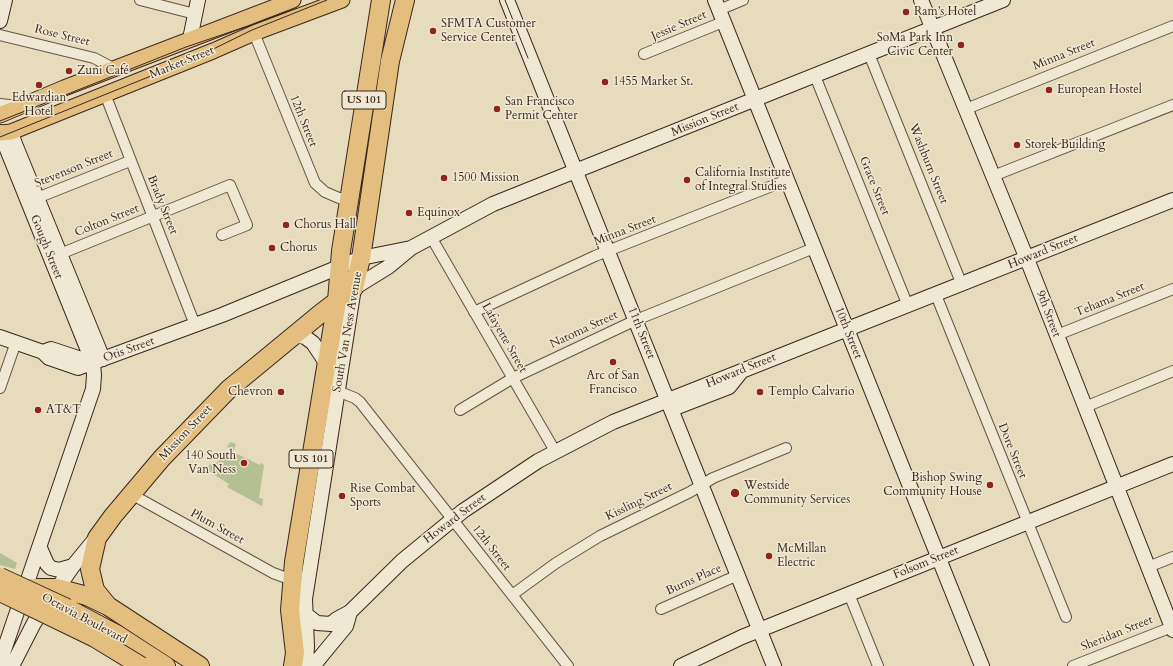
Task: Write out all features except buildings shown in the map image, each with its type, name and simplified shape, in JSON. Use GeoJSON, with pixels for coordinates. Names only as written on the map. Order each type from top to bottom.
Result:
{"type":"FeatureCollection","features":[{"type":"Feature","properties":{"kind":"highway","name":"South Van Ness Avenue"},"geometry":{"type":"LineString","coordinates":[[293,666],[295,653],[290,610],[299,583],[302,563],[299,531],[330,389],[327,364],[337,301],[348,200],[381,0]]}},
{"type":"Feature","properties":{"kind":"highway","name":"South Van Ness Avenue"},"geometry":{"type":"LineString","coordinates":[[354,288],[361,258],[390,61],[405,0]]}},
{"type":"Feature","properties":{"kind":"highway","name":"Mission Street"},"geometry":{"type":"LineString","coordinates":[[96,538],[130,494],[183,436],[229,389],[354,288]]}},
{"type":"Feature","properties":{"kind":"highway"},"geometry":{"type":"LineString","coordinates":[[96,538],[91,562],[92,584],[108,606]]}},
{"type":"Feature","properties":{"kind":"highway","name":"Octavia Boulevard"},"geometry":{"type":"LineString","coordinates":[[0,578],[101,626],[167,666]]}},
{"type":"Feature","properties":{"kind":"highway","name":"Octavia Boulevard"},"geometry":{"type":"LineString","coordinates":[[0,593],[95,638],[140,666]]}},
{"type":"Feature","properties":{"kind":"highway"},"geometry":{"type":"LineString","coordinates":[[23,595],[53,594],[87,596],[108,606],[200,666]]}},
{"type":"Feature","properties":{"kind":"main road"},"geometry":{"type":"LineString","coordinates":[[0,20],[5,0]]}},
{"type":"Feature","properties":{"kind":"main road","name":"Market Street"},"geometry":{"type":"LineString","coordinates":[[0,116],[20,106],[293,0]]}},
{"type":"Feature","properties":{"kind":"main road","name":"Market Street"},"geometry":{"type":"LineString","coordinates":[[5,134],[213,51],[254,33],[342,0]]}},
{"type":"Feature","properties":{"kind":"main road","name":"11th Street"},"geometry":{"type":"LineString","coordinates":[[507,0],[669,400],[774,666]]}},
{"type":"Feature","properties":{"kind":"main road","name":"9th Street"},"geometry":{"type":"LineString","coordinates":[[921,0],[1025,254],[1172,628]]}},
{"type":"Feature","properties":{"kind":"main road","name":"Mission Street"},"geometry":{"type":"LineString","coordinates":[[354,288],[388,267],[410,248],[486,207],[1003,0]]}},
{"type":"Feature","properties":{"kind":"main road"},"geometry":{"type":"LineString","coordinates":[[190,39],[197,7]]}},
{"type":"Feature","properties":{"kind":"main road","name":"10th Street"},"geometry":{"type":"LineString","coordinates":[[719,11],[982,666]]}},
{"type":"Feature","properties":{"kind":"main road","name":"Market Street"},"geometry":{"type":"LineString","coordinates":[[5,134],[37,114],[177,57],[183,52],[190,39]]}},
{"type":"Feature","properties":{"kind":"main road","name":"Market Street"},"geometry":{"type":"LineString","coordinates":[[0,116],[20,113],[64,95],[108,72]]}},
{"type":"Feature","properties":{"kind":"main road","name":"Gough Street"},"geometry":{"type":"LineString","coordinates":[[5,134],[98,361]]}},
{"type":"Feature","properties":{"kind":"main road","name":"Gough Street"},"geometry":{"type":"LineString","coordinates":[[32,200],[60,254],[98,361]]}},
{"type":"Feature","properties":{"kind":"main road","name":"Howard Street"},"geometry":{"type":"LineString","coordinates":[[304,613],[314,622],[324,625],[331,624],[350,612],[402,561],[452,519],[502,483],[555,452],[613,422],[962,285],[1025,254],[1118,223],[1173,200]]}},
{"type":"Feature","properties":{"kind":"main road","name":"Mission Street"},"geometry":{"type":"LineString","coordinates":[[340,268],[361,258],[410,248]]}},
{"type":"Feature","properties":{"kind":"main road","name":"Otis Street"},"geometry":{"type":"LineString","coordinates":[[23,595],[93,389],[94,375],[98,361],[340,268]]}},
{"type":"Feature","properties":{"kind":"main road","name":"South Van Ness Avenue"},"geometry":{"type":"LineString","coordinates":[[302,563],[330,389],[354,288]]}},
{"type":"Feature","properties":{"kind":"main road"},"geometry":{"type":"LineString","coordinates":[[294,335],[305,337],[313,344],[327,364]]}},
{"type":"Feature","properties":{"kind":"main road"},"geometry":{"type":"LineString","coordinates":[[0,337],[43,352],[48,358],[78,368],[98,361]]}},
{"type":"Feature","properties":{"kind":"main road","name":"Folsom Street"},"geometry":{"type":"LineString","coordinates":[[682,666],[709,652],[762,635],[849,594],[940,562],[1027,523],[1173,464]]}},
{"type":"Feature","properties":{"kind":"main road","name":"Mission Street"},"geometry":{"type":"LineString","coordinates":[[12,666],[41,612],[73,566],[96,538]]}},
{"type":"Feature","properties":{"kind":"main road"},"geometry":{"type":"LineString","coordinates":[[40,548],[47,564],[52,568],[59,570],[73,566]]}},
{"type":"Feature","properties":{"kind":"main road"},"geometry":{"type":"LineString","coordinates":[[0,578],[23,595],[41,612],[96,639],[140,666]]}},
{"type":"Feature","properties":{"kind":"main road","name":"South Van Ness Avenue"},"geometry":{"type":"LineString","coordinates":[[299,583],[307,646],[306,666]]}},
{"type":"Feature","properties":{"kind":"main road"},"geometry":{"type":"LineString","coordinates":[[0,593],[23,595]]}},
{"type":"Feature","properties":{"kind":"main road"},"geometry":{"type":"LineString","coordinates":[[53,594],[167,666]]}},
{"type":"Feature","properties":{"kind":"main road"},"geometry":{"type":"LineString","coordinates":[[0,662],[23,595]]}},
{"type":"Feature","properties":{"kind":"main road","name":"Howard Street"},"geometry":{"type":"LineString","coordinates":[[312,666],[346,626],[350,612]]}},
{"type":"Feature","properties":{"kind":"street"},"geometry":{"type":"LineString","coordinates":[[140,0],[197,7]]}},
{"type":"Feature","properties":{"kind":"street","name":"Jessie Street"},"geometry":{"type":"LineString","coordinates":[[644,54],[719,11],[743,0]]}},
{"type":"Feature","properties":{"kind":"street","name":"Minna Street"},"geometry":{"type":"LineString","coordinates":[[966,109],[1173,26]]}},
{"type":"Feature","properties":{"kind":"street","name":"12th Street"},"geometry":{"type":"LineString","coordinates":[[254,33],[315,183],[325,192],[348,200]]}},
{"type":"Feature","properties":{"kind":"street","name":"Rose Street"},"geometry":{"type":"LineString","coordinates":[[0,35],[94,58],[108,72]]}},
{"type":"Feature","properties":{"kind":"street","name":"Washburn Street"},"geometry":{"type":"LineString","coordinates":[[869,54],[962,285]]}},
{"type":"Feature","properties":{"kind":"street","name":"Grace Street"},"geometry":{"type":"LineString","coordinates":[[815,76],[908,306]]}},
{"type":"Feature","properties":{"kind":"street","name":"Brady Street"},"geometry":{"type":"LineString","coordinates":[[104,94],[130,161],[154,216],[195,325]]}},
{"type":"Feature","properties":{"kind":"street"},"geometry":{"type":"LineString","coordinates":[[0,104],[20,106]]}},
{"type":"Feature","properties":{"kind":"street"},"geometry":{"type":"LineString","coordinates":[[993,176],[1173,105]]}},
{"type":"Feature","properties":{"kind":"street","name":"Stevenson Street"},"geometry":{"type":"LineString","coordinates":[[32,200],[130,161]]}},
{"type":"Feature","properties":{"kind":"street","name":"Minna Street"},"geometry":{"type":"LineString","coordinates":[[474,312],[608,251],[787,180]]}},
{"type":"Feature","properties":{"kind":"street","name":"Colton Street"},"geometry":{"type":"LineString","coordinates":[[60,254],[230,185],[247,225],[222,235]]}},
{"type":"Feature","properties":{"kind":"street","name":"Lafayette Street"},"geometry":{"type":"LineString","coordinates":[[431,237],[555,452]]}},
{"type":"Feature","properties":{"kind":"street","name":"Natoma Street"},"geometry":{"type":"LineString","coordinates":[[460,410],[513,378],[636,320],[814,248]]}},
{"type":"Feature","properties":{"kind":"street","name":"Tehama Street"},"geometry":{"type":"LineString","coordinates":[[1057,335],[1173,289]]}},
{"type":"Feature","properties":{"kind":"street","name":"Dore Street"},"geometry":{"type":"LineString","coordinates":[[936,295],[1066,617]]}},
{"type":"Feature","properties":{"kind":"street"},"geometry":{"type":"LineString","coordinates":[[0,388],[16,342]]}},
{"type":"Feature","properties":{"kind":"street"},"geometry":{"type":"LineString","coordinates":[[1085,407],[1173,371]]}},
{"type":"Feature","properties":{"kind":"street","name":"12th Street"},"geometry":{"type":"LineString","coordinates":[[330,389],[360,402],[568,666]]}},
{"type":"Feature","properties":{"kind":"street","name":"Kissling Street"},"geometry":{"type":"LineString","coordinates":[[512,595],[533,578],[578,548],[626,522],[690,492],[713,478],[786,448]]}},
{"type":"Feature","properties":{"kind":"street","name":"Plum Street"},"geometry":{"type":"LineString","coordinates":[[130,494],[273,573],[299,583]]}},
{"type":"Feature","properties":{"kind":"street"},"geometry":{"type":"LineString","coordinates":[[1148,567],[1173,557]]}},
{"type":"Feature","properties":{"kind":"street","name":"Burns Place"},"geometry":{"type":"LineString","coordinates":[[660,609],[738,575]]}},
{"type":"Feature","properties":{"kind":"street"},"geometry":{"type":"LineString","coordinates":[[849,594],[878,666]]}},
{"type":"Feature","properties":{"kind":"street","name":"Sheridan Street"},"geometry":{"type":"LineString","coordinates":[[1073,666],[1172,628]]}},
{"type":"Feature","properties":{"kind":"green space"},"geometry":{"type":"Polygon","coordinates":[[[231,442],[236,444],[233,452],[260,465],[261,463],[264,465],[259,498],[263,499],[262,506],[227,487],[229,484],[205,469],[212,463],[214,465],[230,450],[227,446],[231,442]]]}},
{"type":"Feature","properties":{"kind":"green space"},"geometry":{"type":"Polygon","coordinates":[[[0,553],[17,563],[15,569],[0,565],[0,553]]]}},
{"type":"Feature","properties":{"kind":"tram line"},"geometry":{"type":"LineString","coordinates":[[0,137],[193,59],[252,30],[327,0]]}},
{"type":"Feature","properties":{"kind":"tram line"},"geometry":{"type":"LineString","coordinates":[[505,0],[528,58]]}},
{"type":"Feature","properties":{"kind":"tram line"},"geometry":{"type":"LineString","coordinates":[[0,121],[186,47],[245,27]]}},
{"type":"Feature","properties":{"kind":"place","name":"Ram’s Hotel"},"geometry":{"type":"Point","coordinates":[906,12]}},
{"type":"Feature","properties":{"kind":"place","name":"SFMTA Customer Service Center"},"geometry":{"type":"Point","coordinates":[433,31]}},
{"type":"Feature","properties":{"kind":"place","name":"SoMa Park Inn Civic Center"},"geometry":{"type":"Point","coordinates":[961,45]}},
{"type":"Feature","properties":{"kind":"place","name":"Zuni Café"},"geometry":{"type":"Point","coordinates":[69,71]}},
{"type":"Feature","properties":{"kind":"place","name":"1455 Market St."},"geometry":{"type":"Point","coordinates":[605,82]}},
{"type":"Feature","properties":{"kind":"place","name":"Edwardian Hotel"},"geometry":{"type":"Point","coordinates":[39,85]}},
{"type":"Feature","properties":{"kind":"place","name":"European Hostel"},"geometry":{"type":"Point","coordinates":[1049,90]}},
{"type":"Feature","properties":{"kind":"place","name":"San Francisco Permit Center"},"geometry":{"type":"Point","coordinates":[497,109]}},
{"type":"Feature","properties":{"kind":"place","name":"Storek Building"},"geometry":{"type":"Point","coordinates":[1017,145]}},
{"type":"Feature","properties":{"kind":"place","name":"1500 Mission"},"geometry":{"type":"Point","coordinates":[444,178]}},
{"type":"Feature","properties":{"kind":"place","name":"California Institute of Integral Studies"},"geometry":{"type":"Point","coordinates":[687,180]}},
{"type":"Feature","properties":{"kind":"place","name":"Equinox"},"geometry":{"type":"Point","coordinates":[409,213]}},
{"type":"Feature","properties":{"kind":"place","name":"Chorus Hall"},"geometry":{"type":"Point","coordinates":[286,225]}},
{"type":"Feature","properties":{"kind":"place","name":"Chorus"},"geometry":{"type":"Point","coordinates":[272,248]}},
{"type":"Feature","properties":{"kind":"place","name":"Arc of San Francisco"},"geometry":{"type":"Point","coordinates":[613,362]}},
{"type":"Feature","properties":{"kind":"place","name":"Chevron"},"geometry":{"type":"Point","coordinates":[281,392]}},
{"type":"Feature","properties":{"kind":"place","name":"Templo Calvario"},"geometry":{"type":"Point","coordinates":[760,392]}},
{"type":"Feature","properties":{"kind":"place","name":"AT&T"},"geometry":{"type":"Point","coordinates":[38,410]}},
{"type":"Feature","properties":{"kind":"place","name":"140 South Van Ness"},"geometry":{"type":"Point","coordinates":[244,463]}},
{"type":"Feature","properties":{"kind":"place","name":"Bishop Swing Community House"},"geometry":{"type":"Point","coordinates":[990,485]}},
{"type":"Feature","properties":{"kind":"place","name":"Westside Community Services"},"geometry":{"type":"Point","coordinates":[735,493]}},
{"type":"Feature","properties":{"kind":"place","name":"Rise Combat Sports"},"geometry":{"type":"Point","coordinates":[342,496]}},
{"type":"Feature","properties":{"kind":"place","name":"McMillan Electric"},"geometry":{"type":"Point","coordinates":[769,556]}}]}
